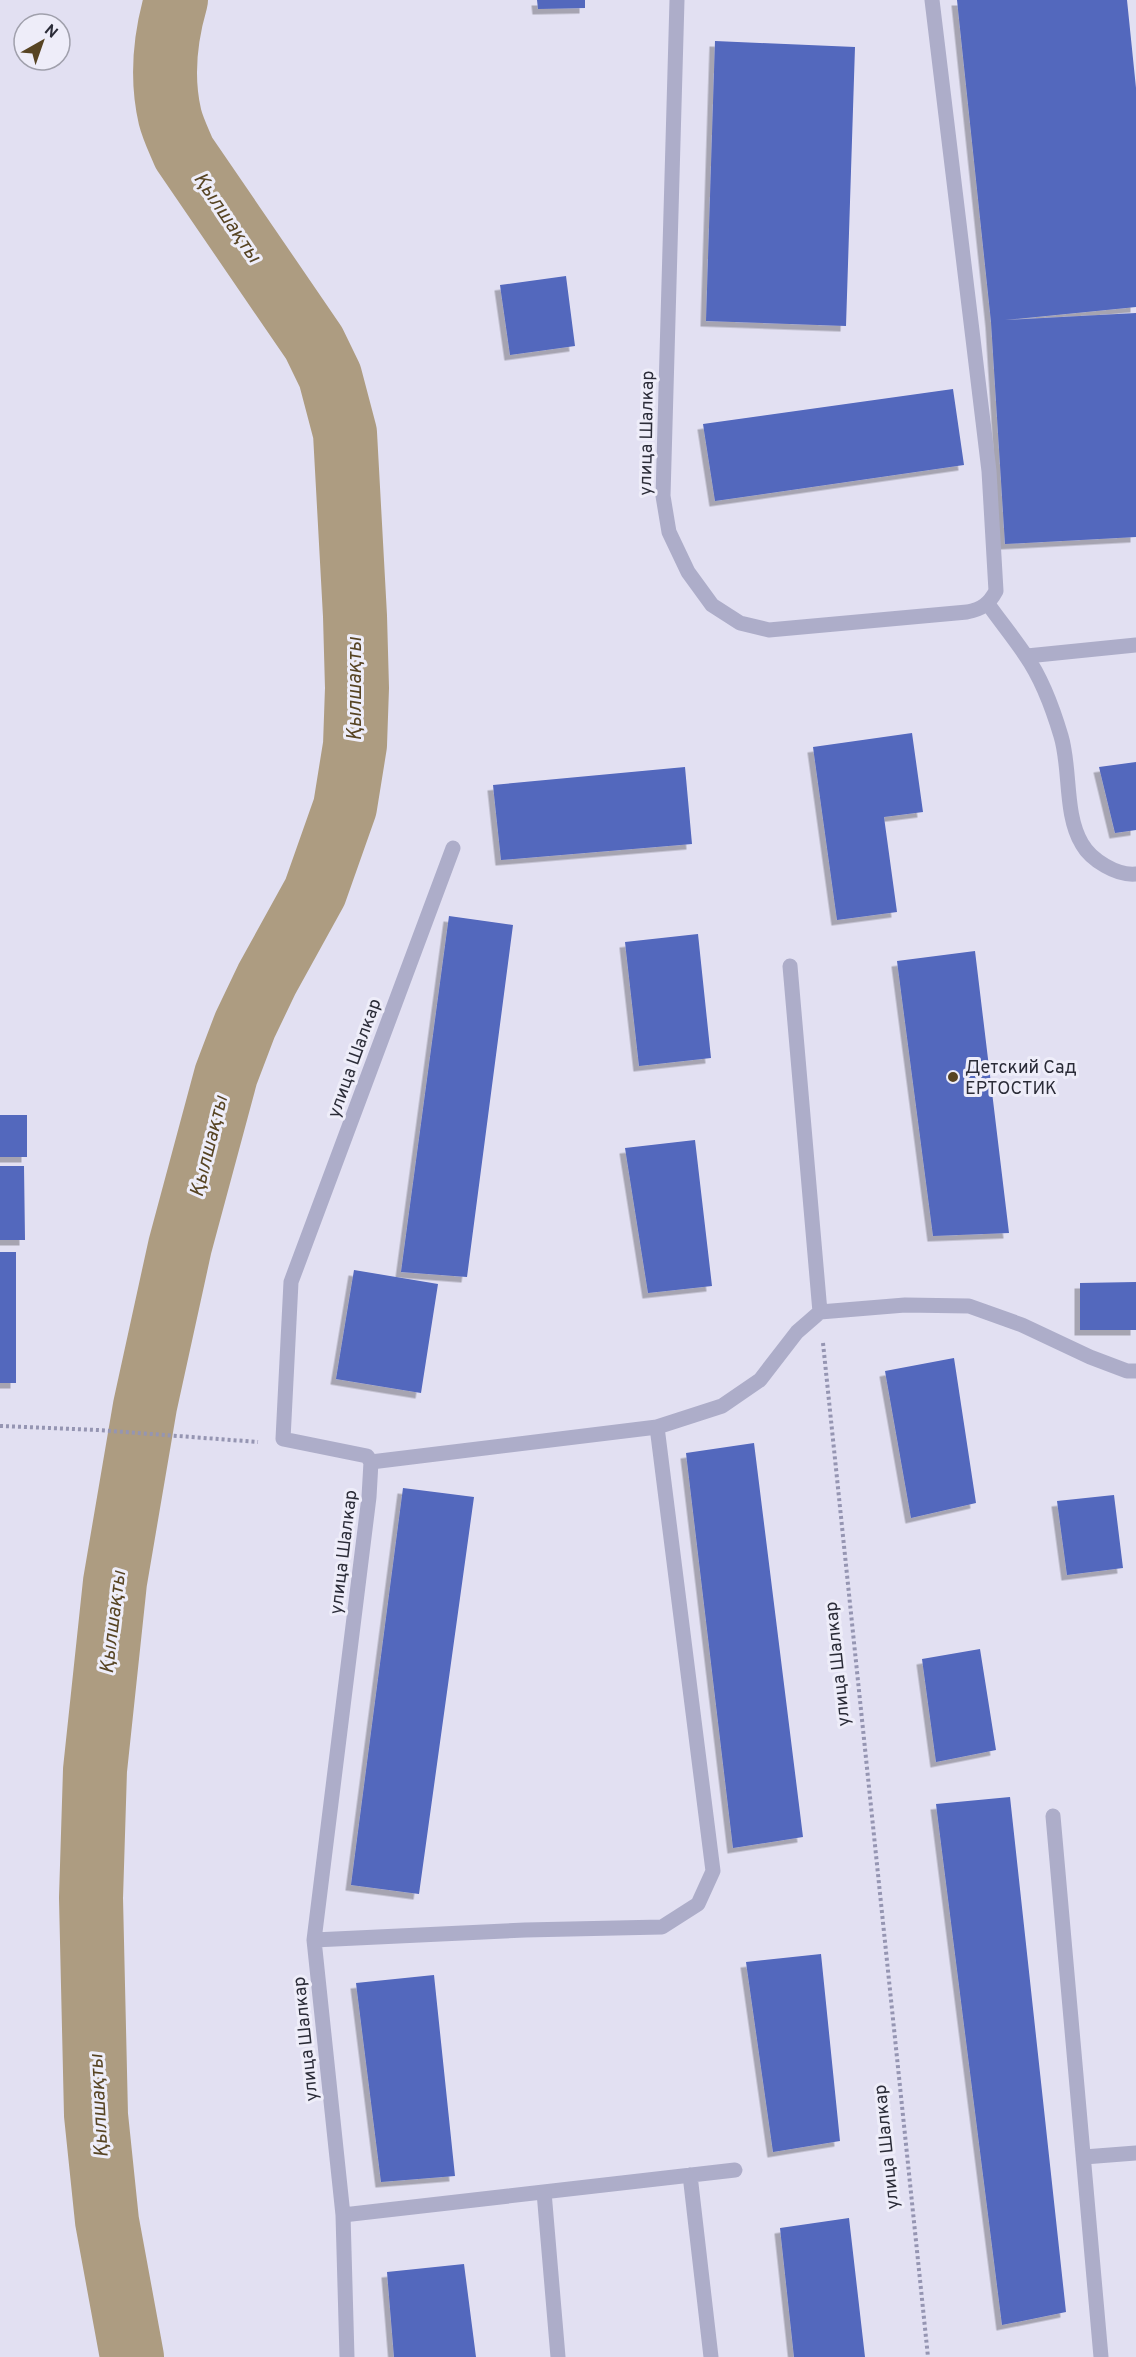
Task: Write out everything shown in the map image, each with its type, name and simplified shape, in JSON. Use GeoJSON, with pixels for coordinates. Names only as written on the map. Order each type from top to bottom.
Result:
{"type":"FeatureCollection","features":[{"type":"Feature","properties":{"kind":"street","name":"улица Шалкар"},"geometry":{"type":"LineString","coordinates":[[677,0],[663,496],[669,532],[688,572],[712,605],[740,623],[769,630],[968,612],[979,610],[988,604]]}},
{"type":"Feature","properties":{"kind":"street"},"geometry":{"type":"LineString","coordinates":[[932,0],[989,471],[996,591],[988,604],[1027,656],[1042,686],[1062,738],[1075,831],[1083,846],[1096,859],[1112,869],[1136,874]]}},
{"type":"Feature","properties":{"kind":"street"},"geometry":{"type":"LineString","coordinates":[[1027,656],[1136,645]]}},
{"type":"Feature","properties":{"kind":"street","name":"улица Шалкар"},"geometry":{"type":"LineString","coordinates":[[346,2357],[343,2215],[315,1940],[368,1509],[371,1462],[367,1456],[283,1439],[291,1282],[453,848]]}},
{"type":"Feature","properties":{"kind":"street"},"geometry":{"type":"LineString","coordinates":[[790,966],[820,1312]]}},
{"type":"Feature","properties":{"kind":"street"},"geometry":{"type":"LineString","coordinates":[[371,1462],[657,1427],[722,1406],[760,1380],[797,1332],[820,1312],[905,1305],[969,1306],[1023,1325],[1090,1357],[1127,1371],[1136,1371]]}},
{"type":"Feature","properties":{"kind":"street"},"geometry":{"type":"LineString","coordinates":[[315,1940],[525,1930],[662,1927],[698,1904],[713,1871],[657,1427]]}},
{"type":"Feature","properties":{"kind":"street"},"geometry":{"type":"LineString","coordinates":[[1053,1816],[1101,2357]]}},
{"type":"Feature","properties":{"kind":"street"},"geometry":{"type":"LineString","coordinates":[[1084,2157],[1136,2153]]}},
{"type":"Feature","properties":{"kind":"street"},"geometry":{"type":"LineString","coordinates":[[343,2215],[735,2170]]}},
{"type":"Feature","properties":{"kind":"street"},"geometry":{"type":"LineString","coordinates":[[690,2175],[711,2357]]}},
{"type":"Feature","properties":{"kind":"street"},"geometry":{"type":"LineString","coordinates":[[544,2192],[558,2357]]}},
{"type":"Feature","properties":{"kind":"path","name":"улица Шалкар"},"geometry":{"type":"LineString","coordinates":[[820,1312],[928,2357]]}},
{"type":"Feature","properties":{"kind":"path"},"geometry":{"type":"LineString","coordinates":[[0,1426],[98,1430],[252,1443]]}},
{"type":"Feature","properties":{"kind":"building"},"geometry":{"type":"Polygon","coordinates":[[[537,0],[585,0],[585,8],[538,9],[537,0]]]}},
{"type":"Feature","properties":{"kind":"building"},"geometry":{"type":"Polygon","coordinates":[[[957,0],[1127,0],[1136,88],[1136,307],[1005,320],[1136,313],[1136,537],[1005,544],[991,322],[957,0]]]}},
{"type":"Feature","properties":{"kind":"building"},"geometry":{"type":"Polygon","coordinates":[[[715,41],[855,47],[846,326],[706,321],[715,41]]]}},
{"type":"Feature","properties":{"kind":"building"},"geometry":{"type":"Polygon","coordinates":[[[566,276],[575,346],[510,355],[500,285],[566,276]]]}},
{"type":"Feature","properties":{"kind":"building"},"geometry":{"type":"Polygon","coordinates":[[[953,389],[964,465],[715,501],[703,424],[953,389]]]}},
{"type":"Feature","properties":{"kind":"building"},"geometry":{"type":"Polygon","coordinates":[[[912,733],[923,812],[884,817],[897,912],[837,920],[813,747],[912,733]]]}},
{"type":"Feature","properties":{"kind":"building"},"geometry":{"type":"Polygon","coordinates":[[[1136,762],[1136,830],[1115,833],[1099,767],[1136,762]]]}},
{"type":"Feature","properties":{"kind":"building"},"geometry":{"type":"Polygon","coordinates":[[[685,767],[692,844],[501,860],[493,785],[685,767]]]}},
{"type":"Feature","properties":{"kind":"building"},"geometry":{"type":"Polygon","coordinates":[[[449,916],[513,925],[467,1277],[401,1272],[449,916]]]}},
{"type":"Feature","properties":{"kind":"building"},"geometry":{"type":"Polygon","coordinates":[[[698,934],[711,1058],[639,1066],[625,942],[698,934]]]}},
{"type":"Feature","properties":{"kind":"building"},"geometry":{"type":"Polygon","coordinates":[[[975,951],[1009,1233],[933,1236],[897,961],[975,951]]]}},
{"type":"Feature","properties":{"kind":"building"},"geometry":{"type":"Polygon","coordinates":[[[0,1115],[27,1115],[27,1157],[0,1157],[0,1115]]]}},
{"type":"Feature","properties":{"kind":"building"},"geometry":{"type":"Polygon","coordinates":[[[695,1140],[712,1286],[648,1293],[625,1148],[695,1140]]]}},
{"type":"Feature","properties":{"kind":"building"},"geometry":{"type":"Polygon","coordinates":[[[0,1166],[24,1166],[25,1240],[0,1240],[0,1166]]]}},
{"type":"Feature","properties":{"kind":"building"},"geometry":{"type":"Polygon","coordinates":[[[0,1252],[16,1252],[16,1383],[0,1383],[0,1252]]]}},
{"type":"Feature","properties":{"kind":"building"},"geometry":{"type":"Polygon","coordinates":[[[354,1270],[438,1284],[421,1393],[336,1379],[354,1270]]]}},
{"type":"Feature","properties":{"kind":"building"},"geometry":{"type":"Polygon","coordinates":[[[1136,1282],[1136,1330],[1080,1330],[1080,1283],[1136,1282]]]}},
{"type":"Feature","properties":{"kind":"building"},"geometry":{"type":"Polygon","coordinates":[[[954,1358],[976,1503],[911,1518],[885,1371],[954,1358]]]}},
{"type":"Feature","properties":{"kind":"building"},"geometry":{"type":"Polygon","coordinates":[[[754,1443],[803,1837],[733,1848],[686,1453],[754,1443]]]}},
{"type":"Feature","properties":{"kind":"building"},"geometry":{"type":"Polygon","coordinates":[[[403,1488],[474,1497],[419,1894],[351,1885],[403,1488]]]}},
{"type":"Feature","properties":{"kind":"building"},"geometry":{"type":"Polygon","coordinates":[[[1114,1495],[1123,1568],[1067,1575],[1057,1501],[1114,1495]]]}},
{"type":"Feature","properties":{"kind":"building"},"geometry":{"type":"Polygon","coordinates":[[[980,1649],[996,1750],[936,1762],[922,1659],[980,1649]]]}},
{"type":"Feature","properties":{"kind":"building"},"geometry":{"type":"Polygon","coordinates":[[[1010,1797],[1066,2312],[1002,2325],[936,1804],[1010,1797]]]}},
{"type":"Feature","properties":{"kind":"building"},"geometry":{"type":"Polygon","coordinates":[[[821,1954],[840,2141],[773,2152],[746,1962],[821,1954]]]}},
{"type":"Feature","properties":{"kind":"building"},"geometry":{"type":"Polygon","coordinates":[[[434,1975],[455,2176],[381,2182],[356,1983],[434,1975]]]}},
{"type":"Feature","properties":{"kind":"building"},"geometry":{"type":"Polygon","coordinates":[[[849,2218],[865,2357],[794,2357],[780,2228],[849,2218]]]}},
{"type":"Feature","properties":{"kind":"building"},"geometry":{"type":"Polygon","coordinates":[[[464,2264],[476,2357],[394,2357],[387,2272],[464,2264]]]}},
{"type":"Feature","properties":{"kind":"waterway","name":"Қылшақты"},"geometry":{"type":"LineString","coordinates":[[132,2357],[107,2221],[96,2115],[91,1898],[95,1770],[115,1582],[145,1406],[180,1246],[226,1075],[245,1025],[267,979],[315,892],[345,807],[355,745],[357,688],[345,433],[330,376],[314,343],[184,153],[174,130],[167,102],[165,73],[169,29],[176,0]]}},
{"type":"Feature","properties":{"kind":"place","name":"Детский Сад ЕРТОСТИК"},"geometry":{"type":"Point","coordinates":[953,1077]}}]}
